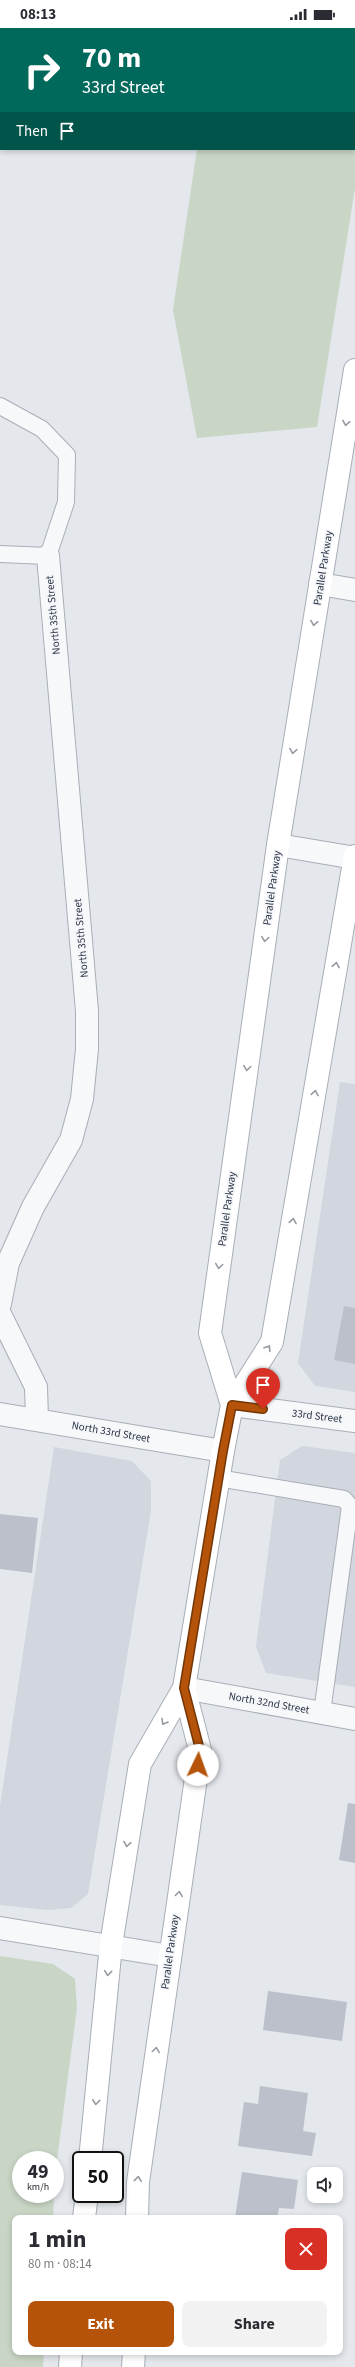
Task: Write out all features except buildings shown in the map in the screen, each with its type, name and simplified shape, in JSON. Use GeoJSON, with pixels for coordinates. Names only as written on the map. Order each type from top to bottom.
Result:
{"type":"FeatureCollection","features":[{"type":"Feature","properties":{"kind":"main road","name":"Parallel Parkway"},"geometry":{"type":"LineString","coordinates":[[232,1405],[210,1333],[278,845],[355,370]]}},
{"type":"Feature","properties":{"kind":"main road","name":"Parallel Parkway"},"geometry":{"type":"LineString","coordinates":[[91,2151],[111,1945],[140,1764],[184,1688],[218,1478],[232,1405],[272,1342],[355,858]]}},
{"type":"Feature","properties":{"kind":"main road","name":"Parallel Parkway"},"geometry":{"type":"LineString","coordinates":[[137,2215],[138,2182],[200,1750],[184,1688]]}},
{"type":"Feature","properties":{"kind":"main road"},"geometry":{"type":"LineString","coordinates":[[84,2215],[86,2203]]}},
{"type":"Feature","properties":{"kind":"main road"},"geometry":{"type":"LineString","coordinates":[[70,2367],[71,2355]]}},
{"type":"Feature","properties":{"kind":"main road"},"geometry":{"type":"LineString","coordinates":[[134,2355],[134,2367]]}},
{"type":"Feature","properties":{"kind":"street","name":"North 35th Street"},"geometry":{"type":"LineString","coordinates":[[0,1304],[8,1263],[33,1207],[71,1140],[82,1099],[87,1049],[87,1011],[48,556]]}},
{"type":"Feature","properties":{"kind":"street"},"geometry":{"type":"LineString","coordinates":[[320,584],[355,590]]}},
{"type":"Feature","properties":{"kind":"street"},"geometry":{"type":"LineString","coordinates":[[278,845],[355,858]]}},
{"type":"Feature","properties":{"kind":"street"},"geometry":{"type":"LineString","coordinates":[[0,1314],[36,1387],[38,1420]]}},
{"type":"Feature","properties":{"kind":"street","name":"33rd Street"},"geometry":{"type":"LineString","coordinates":[[232,1405],[355,1421]]}},
{"type":"Feature","properties":{"kind":"street","name":"North 33rd Street"},"geometry":{"type":"LineString","coordinates":[[0,1414],[223,1451]]}},
{"type":"Feature","properties":{"kind":"street","name":"North 32nd Street"},"geometry":{"type":"LineString","coordinates":[[184,1688],[355,1719]]}},
{"type":"Feature","properties":{"kind":"street"},"geometry":{"type":"LineString","coordinates":[[0,1928],[111,1945],[170,1956]]}},
{"type":"Feature","properties":{"kind":"lane"},"geometry":{"type":"LineString","coordinates":[[0,406],[42,429],[67,455],[66,502],[48,556],[0,554]]}},
{"type":"Feature","properties":{"kind":"lane"},"geometry":{"type":"LineString","coordinates":[[218,1478],[344,1499],[350,1506],[322,1713]]}},
{"type":"Feature","properties":{"kind":"shaded area"},"geometry":{"type":"Polygon","coordinates":[[[340,1082],[355,1084],[355,1392],[315,1386],[298,1363],[340,1082]]]}},
{"type":"Feature","properties":{"kind":"shaded area"},"geometry":{"type":"Polygon","coordinates":[[[302,1446],[355,1453],[355,1687],[266,1673],[256,1647],[280,1460],[302,1446]]]}},
{"type":"Feature","properties":{"kind":"shaded area"},"geometry":{"type":"Polygon","coordinates":[[[54,1447],[132,1461],[151,1481],[151,1511],[88,1894],[71,1908],[48,1910],[0,1905],[0,1806],[54,1447]]]}},
{"type":"Feature","properties":{"kind":"green space"},"geometry":{"type":"Polygon","coordinates":[[[197,150],[355,150],[355,188],[317,427],[197,438],[173,310],[197,150]]]}},
{"type":"Feature","properties":{"kind":"green space"},"geometry":{"type":"Polygon","coordinates":[[[0,1956],[53,1964],[75,1979],[77,2008],[58,2151],[12,2151],[12,2203],[54,2203],[53,2215],[12,2215],[12,2355],[44,2355],[43,2367],[0,2367],[0,1956]]]}},
{"type":"Feature","properties":{"kind":"route"},"geometry":{"type":"LineString","coordinates":[[198,1765],[200,1750],[184,1688],[223,1451],[232,1405],[263,1409]]}}]}
